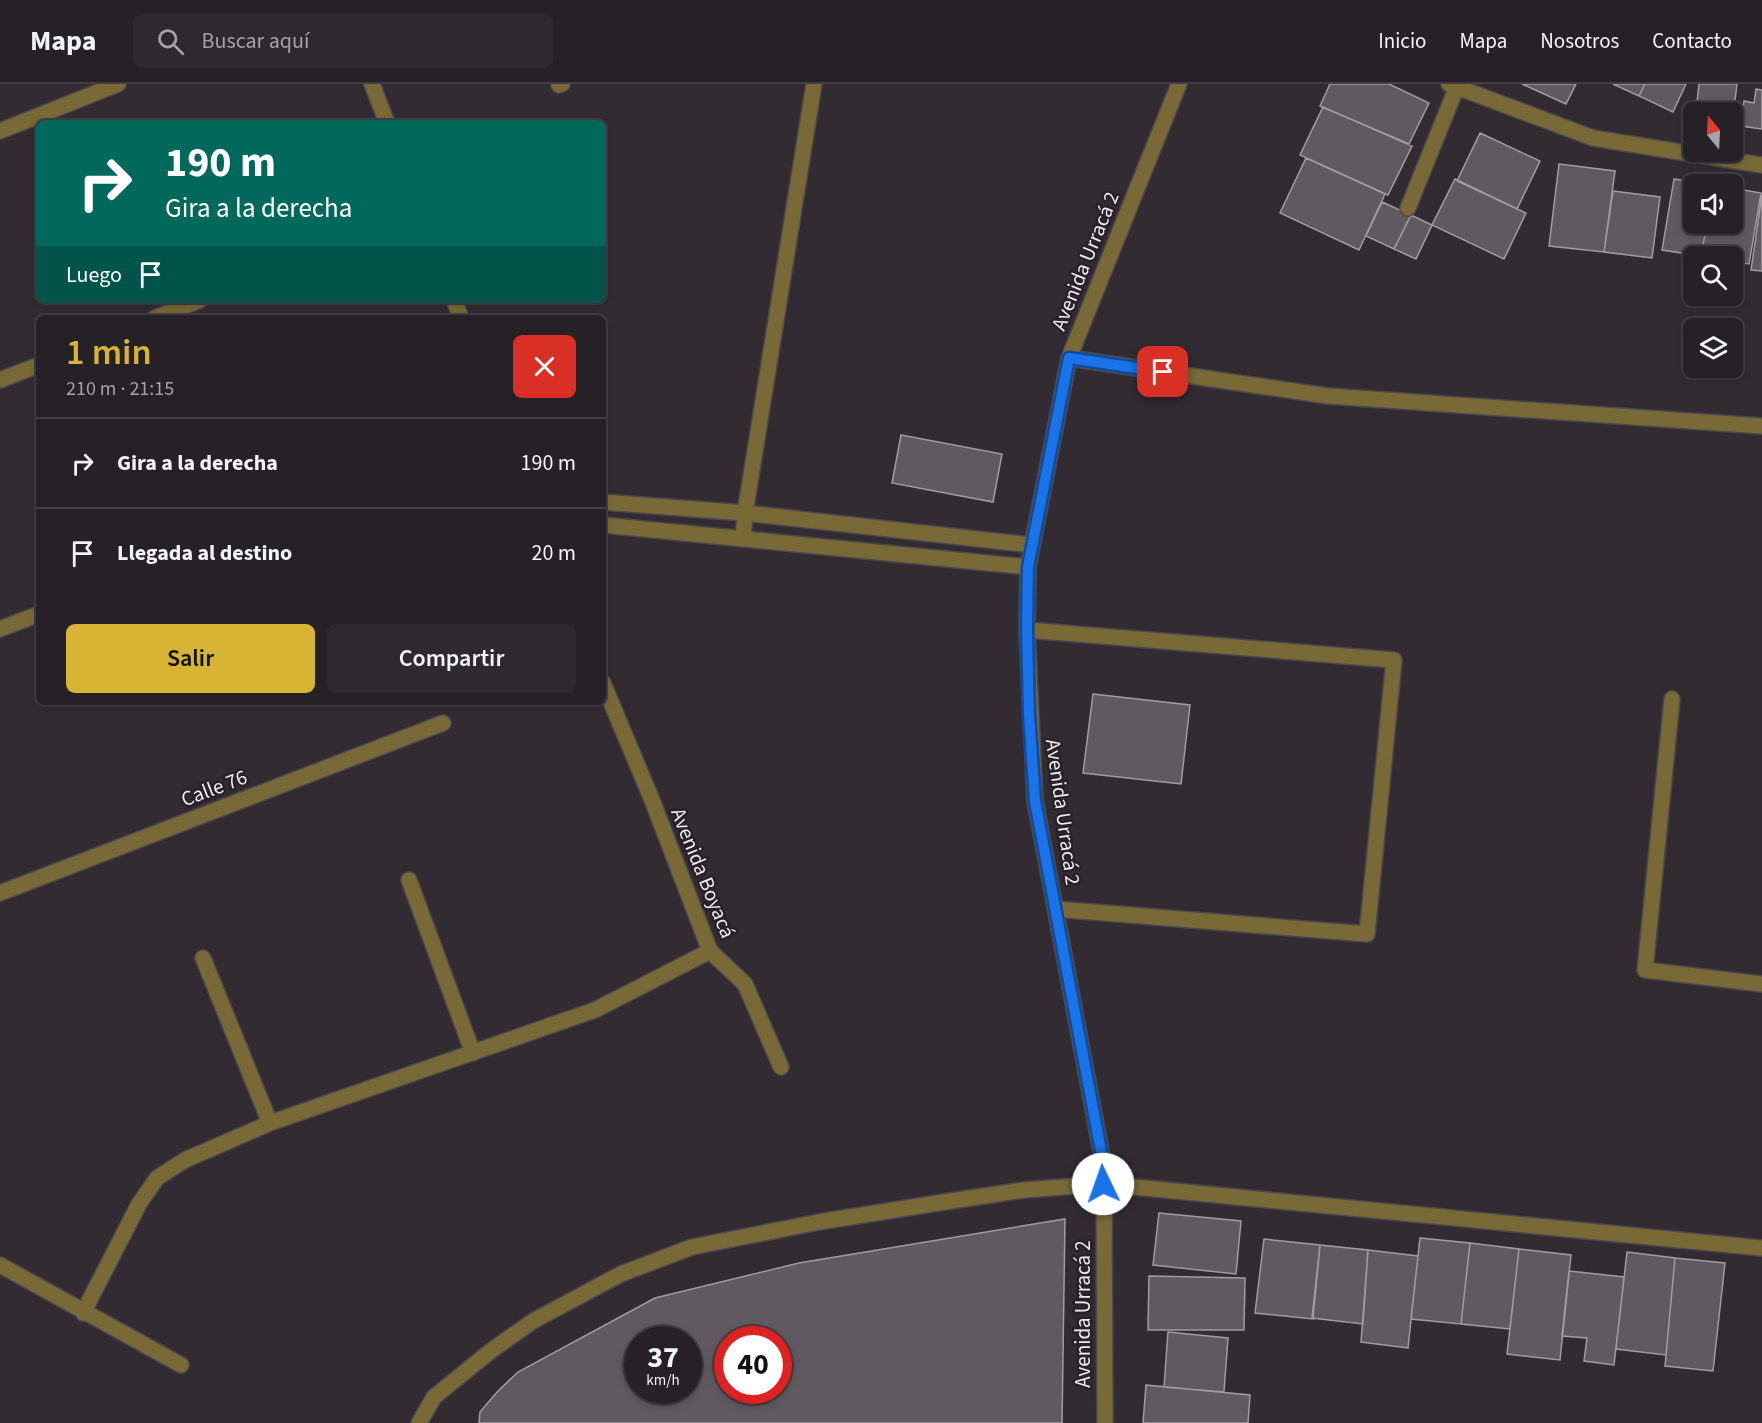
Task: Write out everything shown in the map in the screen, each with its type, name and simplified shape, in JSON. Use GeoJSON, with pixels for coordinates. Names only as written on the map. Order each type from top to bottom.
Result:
{"type":"FeatureCollection","features":[{"type":"Feature","properties":{"kind":"street"},"geometry":{"type":"LineString","coordinates":[[0,131],[118,84]]}},
{"type":"Feature","properties":{"kind":"street"},"geometry":{"type":"LineString","coordinates":[[372,84],[386,120]]}},
{"type":"Feature","properties":{"kind":"street"},"geometry":{"type":"LineString","coordinates":[[743,539],[745,513],[814,84]]}},
{"type":"Feature","properties":{"kind":"street","name":"Avenida Urracá 2"},"geometry":{"type":"LineString","coordinates":[[1105,1423],[1104,1167],[1035,801],[1027,630],[1028,567],[1069,358],[1179,84]]}},
{"type":"Feature","properties":{"kind":"street"},"geometry":{"type":"LineString","coordinates":[[1408,208],[1454,85],[1593,138],[1762,165]]}},
{"type":"Feature","properties":{"kind":"street"},"geometry":{"type":"LineString","coordinates":[[162,315],[192,303]]}},
{"type":"Feature","properties":{"kind":"street"},"geometry":{"type":"LineString","coordinates":[[1069,358],[1328,396],[1762,426]]}},
{"type":"Feature","properties":{"kind":"street"},"geometry":{"type":"LineString","coordinates":[[0,380],[36,366]]}},
{"type":"Feature","properties":{"kind":"street"},"geometry":{"type":"LineString","coordinates":[[606,502],[745,513],[1032,545]]}},
{"type":"Feature","properties":{"kind":"street"},"geometry":{"type":"LineString","coordinates":[[606,525],[1028,567]]}},
{"type":"Feature","properties":{"kind":"street"},"geometry":{"type":"LineString","coordinates":[[0,629],[36,615]]}},
{"type":"Feature","properties":{"kind":"street"},"geometry":{"type":"LineString","coordinates":[[1027,630],[1394,660],[1367,934],[1055,909]]}},
{"type":"Feature","properties":{"kind":"street","name":"Avenida Boyacá"},"geometry":{"type":"LineString","coordinates":[[606,690],[652,800],[710,951],[745,984],[781,1067]]}},
{"type":"Feature","properties":{"kind":"street"},"geometry":{"type":"LineString","coordinates":[[1672,699],[1645,970],[1762,984]]}},
{"type":"Feature","properties":{"kind":"street","name":"Calle 76"},"geometry":{"type":"LineString","coordinates":[[0,893],[443,723]]}},
{"type":"Feature","properties":{"kind":"street"},"geometry":{"type":"LineString","coordinates":[[409,880],[473,1053]]}},
{"type":"Feature","properties":{"kind":"street"},"geometry":{"type":"LineString","coordinates":[[83,1313],[139,1204],[157,1178],[185,1160],[270,1123],[595,1010],[710,951]]}},
{"type":"Feature","properties":{"kind":"street"},"geometry":{"type":"LineString","coordinates":[[203,958],[270,1123]]}},
{"type":"Feature","properties":{"kind":"street"},"geometry":{"type":"LineString","coordinates":[[419,1423],[434,1397],[492,1350],[533,1321],[621,1274],[692,1247],[819,1222],[1024,1190],[1103,1184],[1762,1248]]}},
{"type":"Feature","properties":{"kind":"street"},"geometry":{"type":"LineString","coordinates":[[0,1265],[83,1313],[181,1365]]}},
{"type":"Feature","properties":{"kind":"building"},"geometry":{"type":"Polygon","coordinates":[[[1330,84],[1389,84],[1429,103],[1409,144],[1320,106],[1330,84]]]}},
{"type":"Feature","properties":{"kind":"building"},"geometry":{"type":"Polygon","coordinates":[[[1522,84],[1576,84],[1566,104],[1522,84]]]}},
{"type":"Feature","properties":{"kind":"building"},"geometry":{"type":"Polygon","coordinates":[[[1613,84],[1645,84],[1639,96],[1613,84]]]}},
{"type":"Feature","properties":{"kind":"building"},"geometry":{"type":"Polygon","coordinates":[[[1645,84],[1686,84],[1673,112],[1639,96],[1645,84]]]}},
{"type":"Feature","properties":{"kind":"building"},"geometry":{"type":"Polygon","coordinates":[[[1699,84],[1737,84],[1735,102],[1697,102],[1699,84]]]}},
{"type":"Feature","properties":{"kind":"building"},"geometry":{"type":"Polygon","coordinates":[[[1756,89],[1762,90],[1762,129],[1743,126],[1744,101],[1754,103],[1756,89]]]}},
{"type":"Feature","properties":{"kind":"building"},"geometry":{"type":"Polygon","coordinates":[[[1323,107],[1412,146],[1388,195],[1300,155],[1323,107]]]}},
{"type":"Feature","properties":{"kind":"building"},"geometry":{"type":"Polygon","coordinates":[[[1480,133],[1540,161],[1517,209],[1457,181],[1480,133]]]}},
{"type":"Feature","properties":{"kind":"building"},"geometry":{"type":"Polygon","coordinates":[[[1306,158],[1385,194],[1359,250],[1280,213],[1306,158]]]}},
{"type":"Feature","properties":{"kind":"building"},"geometry":{"type":"Polygon","coordinates":[[[1559,164],[1615,171],[1604,252],[1549,246],[1559,164]]]}},
{"type":"Feature","properties":{"kind":"building"},"geometry":{"type":"Polygon","coordinates":[[[1455,179],[1526,213],[1504,259],[1432,225],[1455,179]]]}},
{"type":"Feature","properties":{"kind":"building"},"geometry":{"type":"Polygon","coordinates":[[[1674,179],[1683,180],[1683,234],[1705,234],[1703,246],[1683,246],[1683,253],[1662,250],[1674,179]]]}},
{"type":"Feature","properties":{"kind":"building"},"geometry":{"type":"Polygon","coordinates":[[[1743,190],[1761,193],[1749,264],[1743,263],[1743,246],[1703,246],[1705,234],[1743,234],[1743,190]]]}},
{"type":"Feature","properties":{"kind":"building"},"geometry":{"type":"Polygon","coordinates":[[[1613,191],[1660,197],[1652,258],[1604,252],[1613,191]]]}},
{"type":"Feature","properties":{"kind":"building"},"geometry":{"type":"Polygon","coordinates":[[[1762,195],[1762,271],[1751,270],[1762,195]]]}},
{"type":"Feature","properties":{"kind":"building"},"geometry":{"type":"Polygon","coordinates":[[[1382,202],[1411,215],[1394,249],[1366,236],[1382,202]]]}},
{"type":"Feature","properties":{"kind":"building"},"geometry":{"type":"Polygon","coordinates":[[[1411,215],[1432,225],[1416,259],[1394,249],[1411,215]]]}},
{"type":"Feature","properties":{"kind":"building"},"geometry":{"type":"Polygon","coordinates":[[[901,435],[1002,454],[993,502],[892,483],[901,435]]]}},
{"type":"Feature","properties":{"kind":"building"},"geometry":{"type":"Polygon","coordinates":[[[1093,694],[1190,705],[1181,784],[1083,773],[1093,694]]]}},
{"type":"Feature","properties":{"kind":"building"},"geometry":{"type":"Polygon","coordinates":[[[1159,1213],[1241,1221],[1236,1274],[1153,1265],[1159,1213]]]}},
{"type":"Feature","properties":{"kind":"building"},"geometry":{"type":"Polygon","coordinates":[[[1065,1219],[1062,1423],[479,1423],[480,1412],[518,1372],[655,1298],[799,1263],[1065,1219]]]}},
{"type":"Feature","properties":{"kind":"building"},"geometry":{"type":"Polygon","coordinates":[[[1420,1238],[1470,1243],[1461,1324],[1411,1319],[1420,1238]]]}},
{"type":"Feature","properties":{"kind":"building"},"geometry":{"type":"Polygon","coordinates":[[[1264,1239],[1320,1245],[1313,1319],[1255,1313],[1264,1239]]]}},
{"type":"Feature","properties":{"kind":"building"},"geometry":{"type":"Polygon","coordinates":[[[1470,1243],[1519,1249],[1510,1329],[1461,1324],[1470,1243]]]}},
{"type":"Feature","properties":{"kind":"building"},"geometry":{"type":"Polygon","coordinates":[[[1320,1245],[1368,1250],[1363,1324],[1312,1318],[1320,1245]]]}},
{"type":"Feature","properties":{"kind":"building"},"geometry":{"type":"Polygon","coordinates":[[[1519,1249],[1571,1255],[1560,1360],[1507,1354],[1519,1249]]]}},
{"type":"Feature","properties":{"kind":"building"},"geometry":{"type":"Polygon","coordinates":[[[1368,1250],[1418,1256],[1408,1348],[1361,1342],[1368,1250]]]}},
{"type":"Feature","properties":{"kind":"building"},"geometry":{"type":"Polygon","coordinates":[[[1627,1252],[1675,1258],[1666,1355],[1616,1349],[1627,1252]]]}},
{"type":"Feature","properties":{"kind":"building"},"geometry":{"type":"Polygon","coordinates":[[[1675,1258],[1725,1263],[1713,1371],[1665,1366],[1675,1258]]]}},
{"type":"Feature","properties":{"kind":"building"},"geometry":{"type":"Polygon","coordinates":[[[1569,1271],[1624,1277],[1614,1365],[1584,1361],[1587,1338],[1562,1336],[1569,1271]]]}},
{"type":"Feature","properties":{"kind":"building"},"geometry":{"type":"Polygon","coordinates":[[[1149,1276],[1245,1278],[1244,1330],[1148,1330],[1149,1276]]]}},
{"type":"Feature","properties":{"kind":"building"},"geometry":{"type":"Polygon","coordinates":[[[1168,1332],[1228,1338],[1224,1392],[1164,1387],[1168,1332]]]}},
{"type":"Feature","properties":{"kind":"building"},"geometry":{"type":"Polygon","coordinates":[[[1146,1385],[1250,1395],[1248,1423],[1143,1423],[1146,1385]]]}},
{"type":"Feature","properties":{"kind":"route"},"geometry":{"type":"LineString","coordinates":[[1103,1184],[1104,1167],[1035,801],[1029,714],[1028,567],[1069,358],[1163,372]]}}]}
